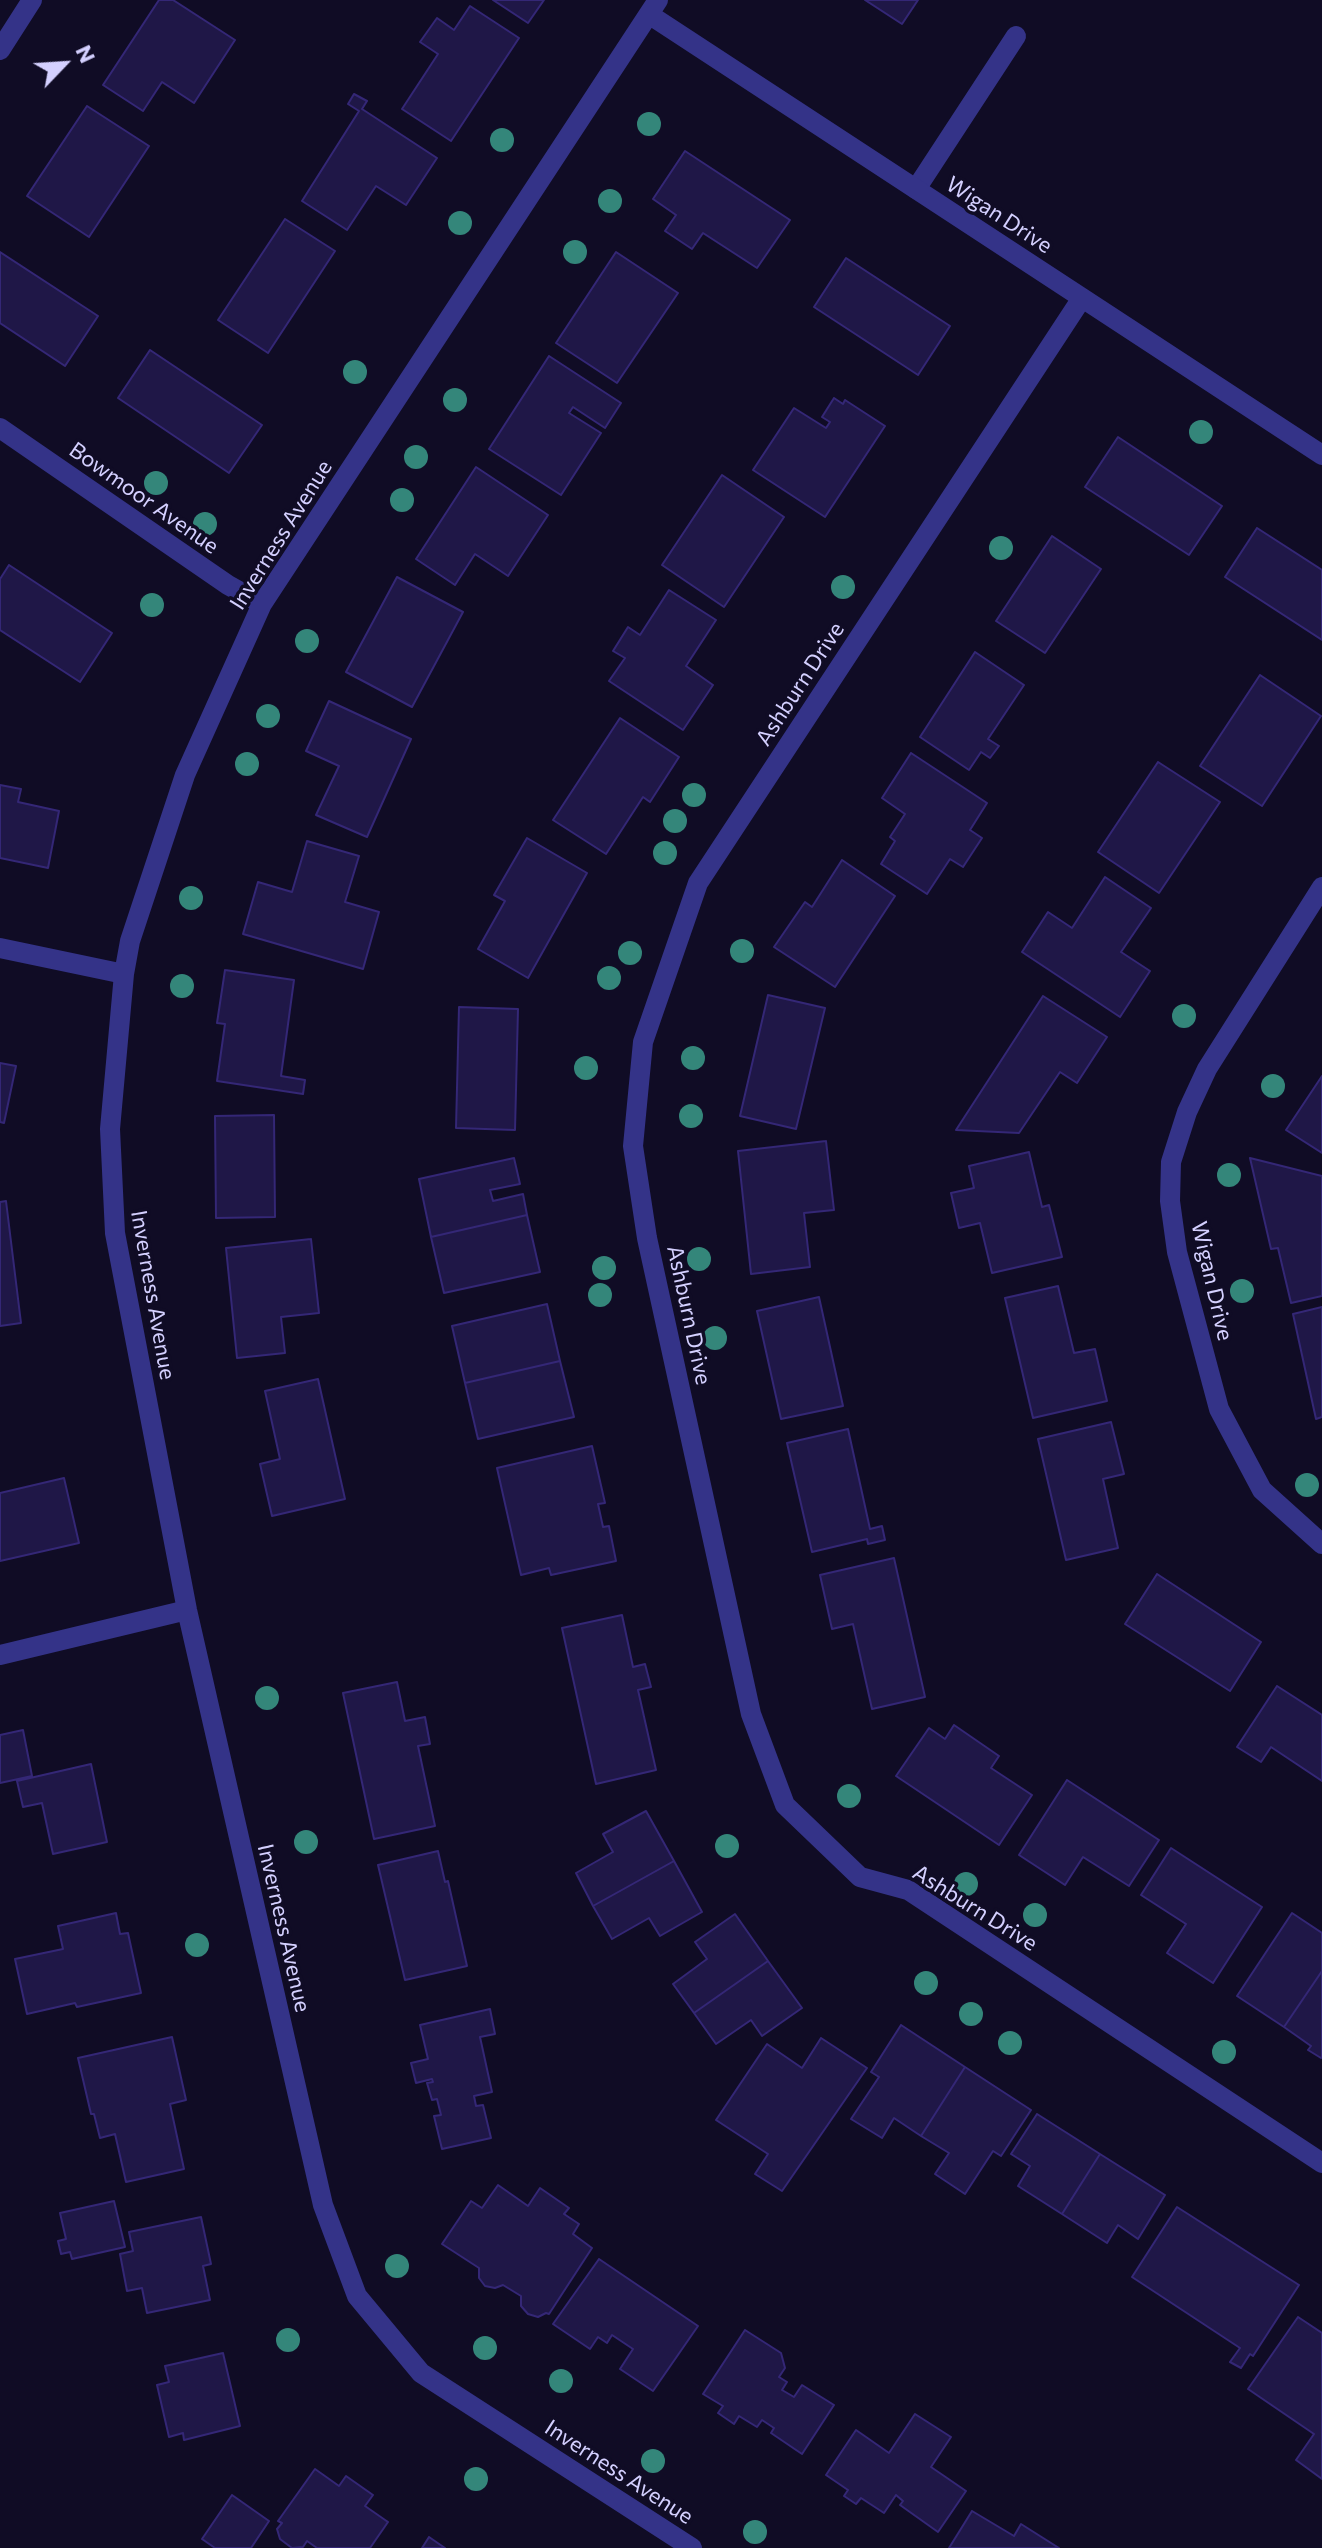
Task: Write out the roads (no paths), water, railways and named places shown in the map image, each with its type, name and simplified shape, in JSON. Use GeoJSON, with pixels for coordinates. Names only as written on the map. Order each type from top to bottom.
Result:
{"type":"FeatureCollection","features":[{"type":"Feature","properties":{"kind":"street"},"geometry":{"type":"LineString","coordinates":[[0,50],[32,0]]}},
{"type":"Feature","properties":{"kind":"street","name":"Wigan Drive"},"geometry":{"type":"LineString","coordinates":[[654,7],[916,189],[1322,455]]}},
{"type":"Feature","properties":{"kind":"street","name":"Inverness Avenue"},"geometry":{"type":"LineString","coordinates":[[654,7],[262,604],[185,775],[130,941],[124,974],[110,1129],[115,1233],[187,1610],[323,2205],[357,2296],[421,2373],[692,2548]]}},
{"type":"Feature","properties":{"kind":"street"},"geometry":{"type":"LineString","coordinates":[[916,189],[1016,36]]}},
{"type":"Feature","properties":{"kind":"street","name":"Ashburn Drive"},"geometry":{"type":"LineString","coordinates":[[1082,298],[698,883],[643,1042],[633,1146],[647,1238],[751,1714],[785,1805],[860,1877],[908,1890],[1322,2163]]}},
{"type":"Feature","properties":{"kind":"street","name":"Bowmoor Avenue"},"geometry":{"type":"LineString","coordinates":[[0,428],[228,585],[262,604]]}},
{"type":"Feature","properties":{"kind":"street","name":"Wigan Drive"},"geometry":{"type":"LineString","coordinates":[[1322,887],[1207,1069],[1187,1112],[1171,1162],[1170,1201],[1177,1252],[1219,1409],[1262,1490],[1322,1544]]}},
{"type":"Feature","properties":{"kind":"street"},"geometry":{"type":"LineString","coordinates":[[0,948],[124,974]]}},
{"type":"Feature","properties":{"kind":"street"},"geometry":{"type":"LineString","coordinates":[[0,1655],[187,1610]]}}]}
